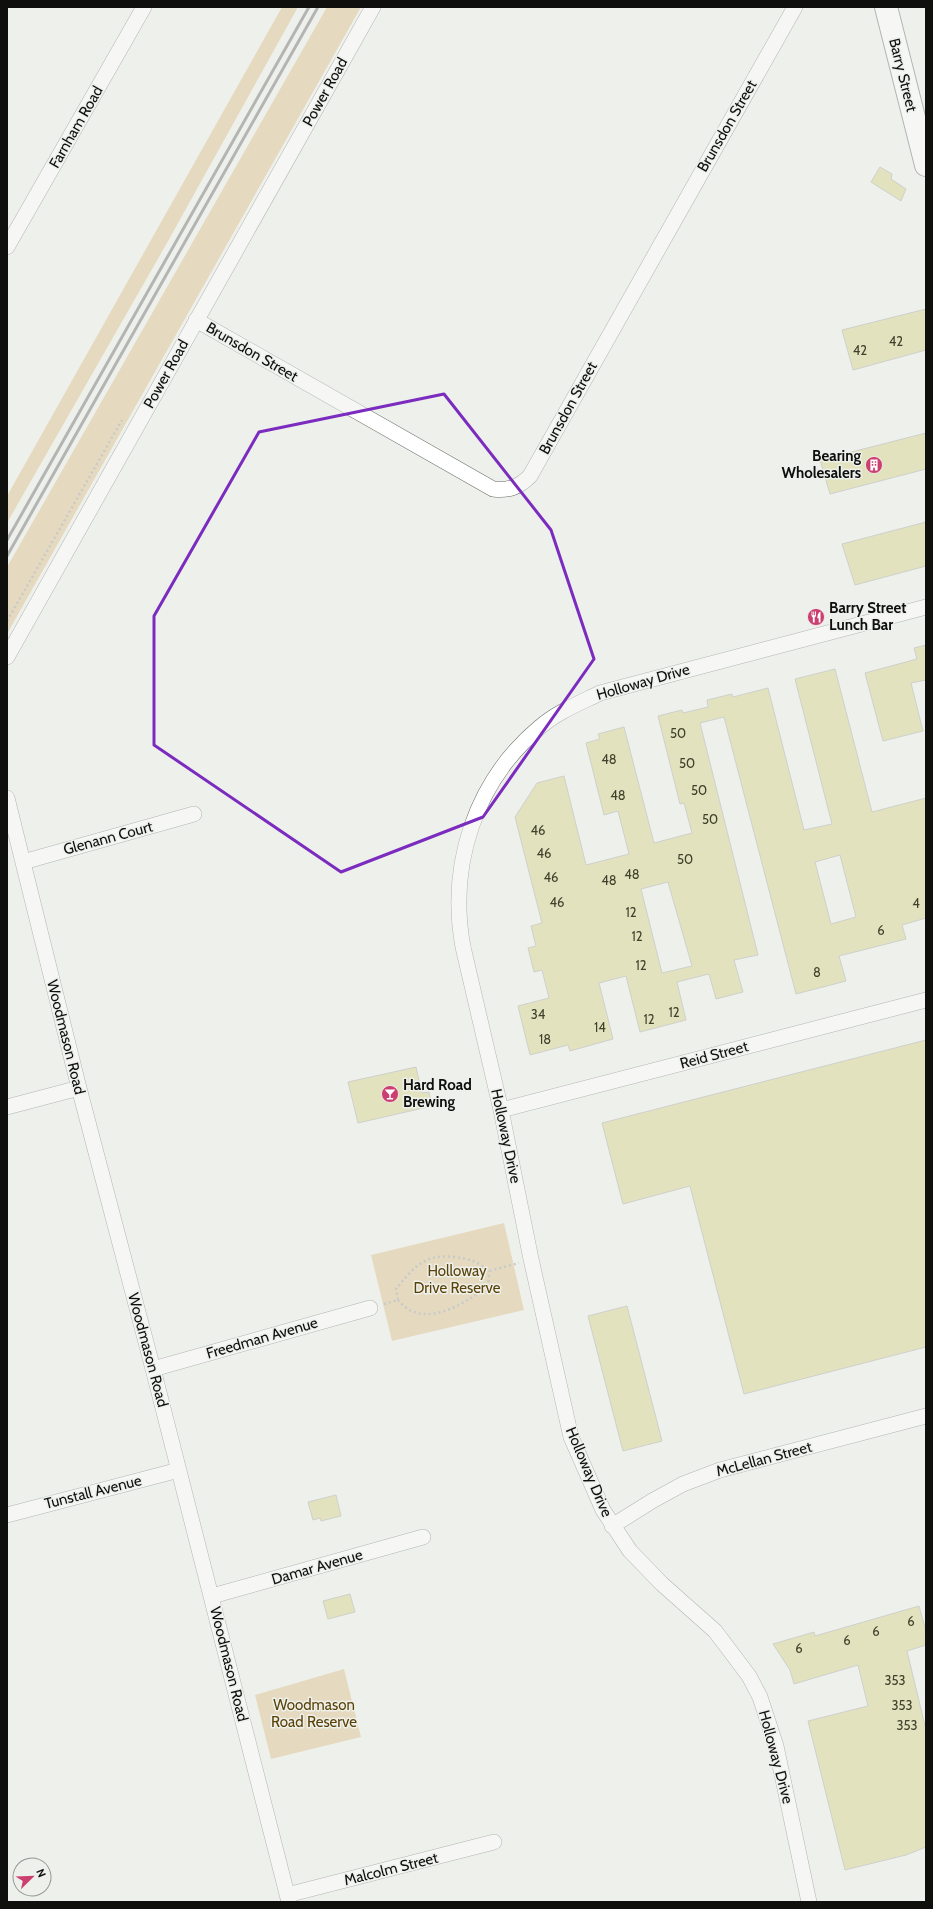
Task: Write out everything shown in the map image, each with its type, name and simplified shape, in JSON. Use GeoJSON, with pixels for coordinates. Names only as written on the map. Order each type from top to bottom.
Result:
{"type":"FeatureCollection","features":[{"type":"Feature","properties":{"kind":"main road","name":"Barry Street"},"geometry":{"type":"LineString","coordinates":[[886,7],[926,165]]}},
{"type":"Feature","properties":{"kind":"street","name":"Farnham Road"},"geometry":{"type":"LineString","coordinates":[[7,247],[144,7]]}},
{"type":"Feature","properties":{"kind":"street","name":"Power Road"},"geometry":{"type":"LineString","coordinates":[[7,657],[373,7]]}},
{"type":"Feature","properties":{"kind":"street","name":"Brunsdon Street"},"geometry":{"type":"LineString","coordinates":[[196,320],[493,489],[504,491],[514,488],[530,476],[795,7]]}},
{"type":"Feature","properties":{"kind":"street","name":"Holloway Drive"},"geometry":{"type":"LineString","coordinates":[[809,1902],[770,1722],[755,1687],[731,1650],[715,1631],[646,1568],[630,1551],[612,1526],[593,1488],[571,1437],[531,1259],[501,1110],[458,923],[460,871],[473,818],[496,774],[513,752],[541,726],[570,708],[600,693],[926,607]]}},
{"type":"Feature","properties":{"kind":"street","name":"Woodmason Road"},"geometry":{"type":"LineString","coordinates":[[7,798],[79,1088],[212,1596],[288,1899]]}},
{"type":"Feature","properties":{"kind":"street","name":"Glenann Court"},"geometry":{"type":"LineString","coordinates":[[23,862],[194,814]]}},
{"type":"Feature","properties":{"kind":"street","name":"Reid Street"},"geometry":{"type":"LineString","coordinates":[[501,1110],[926,1000]]}},
{"type":"Feature","properties":{"kind":"street"},"geometry":{"type":"LineString","coordinates":[[7,1107],[79,1088]]}},
{"type":"Feature","properties":{"kind":"street","name":"Freedman Avenue"},"geometry":{"type":"LineString","coordinates":[[153,1369],[370,1308]]}},
{"type":"Feature","properties":{"kind":"street","name":"McLellan Street"},"geometry":{"type":"LineString","coordinates":[[612,1526],[683,1484],[720,1470],[926,1416]]}},
{"type":"Feature","properties":{"kind":"street","name":"Tunstall Avenue"},"geometry":{"type":"LineString","coordinates":[[7,1514],[179,1470]]}},
{"type":"Feature","properties":{"kind":"street","name":"Damar Avenue"},"geometry":{"type":"LineString","coordinates":[[212,1596],[423,1537]]}},
{"type":"Feature","properties":{"kind":"street","name":"Malcolm Street"},"geometry":{"type":"LineString","coordinates":[[288,1899],[494,1842]]}},
{"type":"Feature","properties":{"kind":"path"},"geometry":{"type":"LineString","coordinates":[[489,1271],[488,1282],[482,1291],[457,1307],[441,1313],[419,1314],[404,1308],[398,1300],[396,1289],[417,1267],[433,1258],[448,1257],[474,1261],[489,1271],[531,1259]]}},
{"type":"Feature","properties":{"kind":"path"},"geometry":{"type":"LineString","coordinates":[[370,1308],[398,1300]]}},
{"type":"Feature","properties":{"kind":"highlighted area"},"geometry":{"type":"Polygon","coordinates":[[[444,394],[551,530],[594,659],[483,817],[341,872],[154,745],[154,616],[259,432],[444,394]]]}},
{"type":"Feature","properties":{"kind":"green space"},"geometry":{"type":"Polygon","coordinates":[[[282,7],[298,7],[167,243],[7,523],[7,496],[282,7]]]}},
{"type":"Feature","properties":{"kind":"green space"},"geometry":{"type":"Polygon","coordinates":[[[327,7],[361,7],[7,634],[7,567],[327,7]]]}},
{"type":"Feature","properties":{"kind":"green space","name":"Holloway Drive Reserve"},"geometry":{"type":"Polygon","coordinates":[[[504,1223],[524,1310],[392,1341],[371,1255],[504,1223]]]}},
{"type":"Feature","properties":{"kind":"green space","name":"Woodmason Road Reserve"},"geometry":{"type":"Polygon","coordinates":[[[344,1669],[361,1737],[271,1759],[255,1695],[344,1669]]]}},
{"type":"Feature","properties":{"kind":"building"},"geometry":{"type":"Polygon","coordinates":[[[880,167],[892,174],[891,179],[906,189],[901,201],[871,182],[880,167]]]}},
{"type":"Feature","properties":{"kind":"building"},"geometry":{"type":"Polygon","coordinates":[[[926,309],[926,350],[853,370],[842,330],[926,309]]]}},
{"type":"Feature","properties":{"kind":"building","name":"Bearing Wholesalers"},"geometry":{"type":"Polygon","coordinates":[[[926,433],[926,469],[830,494],[820,460],[926,433]]]}},
{"type":"Feature","properties":{"kind":"building"},"geometry":{"type":"Polygon","coordinates":[[[926,522],[926,566],[855,585],[842,544],[926,522]]]}},
{"type":"Feature","properties":{"kind":"building"},"geometry":{"type":"Polygon","coordinates":[[[926,645],[926,680],[911,683],[923,731],[883,741],[865,673],[917,659],[914,648],[926,645]]]}},
{"type":"Feature","properties":{"kind":"building"},"geometry":{"type":"Polygon","coordinates":[[[835,669],[872,812],[926,798],[926,918],[902,925],[906,939],[839,956],[846,981],[796,994],[724,717],[700,723],[758,955],[734,960],[743,992],[716,999],[709,974],[677,982],[686,1020],[640,1032],[626,976],[599,983],[613,1039],[570,1051],[568,1045],[530,1055],[518,1006],[549,998],[542,970],[534,972],[528,948],[536,946],[531,926],[542,923],[515,817],[537,783],[564,776],[586,865],[629,854],[618,811],[604,815],[586,743],[600,739],[598,734],[624,727],[654,843],[692,833],[684,803],[680,804],[658,716],[682,710],[683,713],[708,707],[707,700],[732,694],[733,697],[768,688],[804,830],[832,824],[795,679],[835,669]],[[840,855],[815,862],[831,924],[856,917],[840,855]],[[668,882],[641,889],[662,973],[692,966],[668,882]]]}},
{"type":"Feature","properties":{"kind":"building"},"geometry":{"type":"Polygon","coordinates":[[[926,1040],[926,1347],[744,1394],[690,1186],[623,1204],[602,1123],[926,1040]]]}},
{"type":"Feature","properties":{"kind":"building"},"geometry":{"type":"Polygon","coordinates":[[[416,1067],[422,1093],[429,1092],[432,1106],[358,1123],[348,1082],[416,1067]]]}},
{"type":"Feature","properties":{"kind":"building"},"geometry":{"type":"Polygon","coordinates":[[[627,1306],[662,1441],[623,1451],[588,1316],[627,1306]]]}},
{"type":"Feature","properties":{"kind":"building"},"geometry":{"type":"Polygon","coordinates":[[[336,1495],[341,1516],[321,1521],[320,1518],[313,1520],[308,1502],[336,1495]]]}},
{"type":"Feature","properties":{"kind":"building"},"geometry":{"type":"Polygon","coordinates":[[[350,1594],[355,1612],[328,1619],[323,1601],[350,1594]]]}},
{"type":"Feature","properties":{"kind":"building"},"geometry":{"type":"Polygon","coordinates":[[[919,1606],[926,1631],[926,1645],[907,1651],[926,1730],[926,1847],[906,1855],[845,1870],[808,1721],[868,1706],[858,1665],[794,1684],[790,1670],[773,1644],[814,1632],[815,1636],[919,1606]]]}},
{"type":"Feature","properties":{"kind":"railway"},"geometry":{"type":"LineString","coordinates":[[7,540],[309,7]]}},
{"type":"Feature","properties":{"kind":"railway"},"geometry":{"type":"LineString","coordinates":[[7,556],[318,7]]}},
{"type":"Feature","properties":{"kind":"place","name":"Bearing Wholesalers"},"geometry":{"type":"Point","coordinates":[874,465]}},
{"type":"Feature","properties":{"kind":"place","name":"Barry Street Lunch Bar"},"geometry":{"type":"Point","coordinates":[816,617]}},
{"type":"Feature","properties":{"kind":"place","name":"Hard Road Brewing"},"geometry":{"type":"Point","coordinates":[390,1094]}}]}
